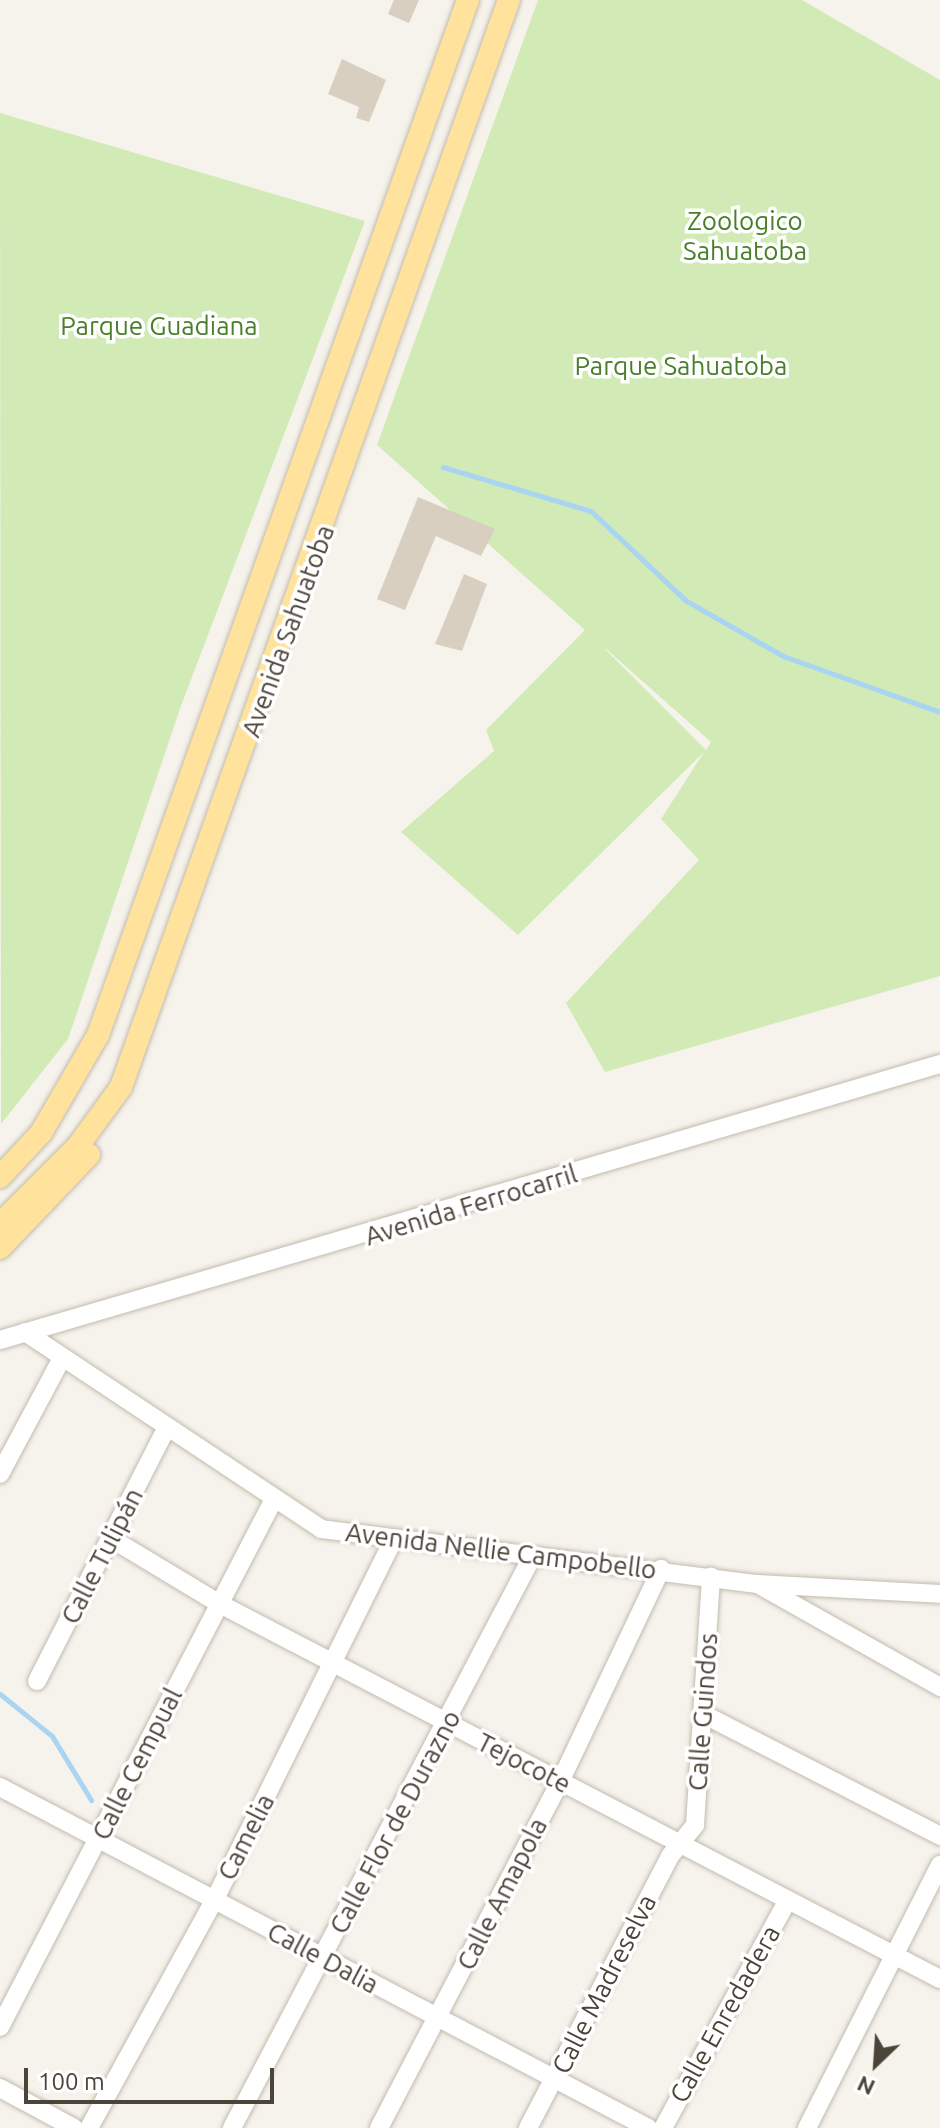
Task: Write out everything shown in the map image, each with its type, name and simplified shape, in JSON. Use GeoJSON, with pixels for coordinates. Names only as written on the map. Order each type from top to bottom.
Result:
{"type":"FeatureCollection","features":[{"type":"Feature","properties":{"kind":"main road","name":"Avenida Sahuatoba"},"geometry":{"type":"LineString","coordinates":[[0,1177],[41,1133],[98,1035],[279,536],[468,0]]}},
{"type":"Feature","properties":{"kind":"main road","name":"Avenida Sahuatoba"},"geometry":{"type":"LineString","coordinates":[[0,1224],[78,1146],[121,1087],[318,550],[507,1]]}},
{"type":"Feature","properties":{"kind":"main road"},"geometry":{"type":"LineString","coordinates":[[0,1248],[90,1153],[110,1126],[121,1087]]}},
{"type":"Feature","properties":{"kind":"street","name":"Avenida Ferrocarril"},"geometry":{"type":"LineString","coordinates":[[0,1340],[940,1064]]}},
{"type":"Feature","properties":{"kind":"street","name":"Avenida Nellie Campobello"},"geometry":{"type":"LineString","coordinates":[[25,1332],[165,1431],[321,1529],[393,1541],[661,1569],[757,1584],[940,1594]]}},
{"type":"Feature","properties":{"kind":"street"},"geometry":{"type":"LineString","coordinates":[[0,1474],[62,1358]]}},
{"type":"Feature","properties":{"kind":"street","name":"Calle Tulipán"},"geometry":{"type":"LineString","coordinates":[[37,1681],[165,1431]]}},
{"type":"Feature","properties":{"kind":"street","name":"Calle Cempual"},"geometry":{"type":"LineString","coordinates":[[0,2027],[273,1501]]}},
{"type":"Feature","properties":{"kind":"street","name":"Tejocote"},"geometry":{"type":"LineString","coordinates":[[112,1539],[218,1603],[940,1979]]}},
{"type":"Feature","properties":{"kind":"street","name":"Camelia"},"geometry":{"type":"LineString","coordinates":[[89,2128],[214,1901],[393,1541]]}},
{"type":"Feature","properties":{"kind":"street","name":"Calle Flor de Durazno"},"geometry":{"type":"LineString","coordinates":[[232,2128],[324,1959],[532,1557]]}},
{"type":"Feature","properties":{"kind":"street","name":"Calle Amapola"},"geometry":{"type":"LineString","coordinates":[[379,2128],[560,1782],[661,1569]]}},
{"type":"Feature","properties":{"kind":"street","name":"Calle Guindos"},"geometry":{"type":"LineString","coordinates":[[682,1843],[695,1825],[711,1577]]}},
{"type":"Feature","properties":{"kind":"street"},"geometry":{"type":"LineString","coordinates":[[757,1584],[940,1687]]}},
{"type":"Feature","properties":{"kind":"street"},"geometry":{"type":"LineString","coordinates":[[703,1714],[940,1836]]}},
{"type":"Feature","properties":{"kind":"street","name":"Calle Dalia"},"geometry":{"type":"LineString","coordinates":[[0,1787],[648,2128]]}},
{"type":"Feature","properties":{"kind":"street","name":"Calle Madreselva"},"geometry":{"type":"LineString","coordinates":[[528,2128],[682,1843]]}},
{"type":"Feature","properties":{"kind":"street"},"geometry":{"type":"LineString","coordinates":[[807,2128],[940,1865]]}},
{"type":"Feature","properties":{"kind":"street","name":"Calle Enredadera"},"geometry":{"type":"LineString","coordinates":[[663,2128],[788,1900]]}},
{"type":"Feature","properties":{"kind":"street"},"geometry":{"type":"LineString","coordinates":[[0,2088],[74,2128]]}},
{"type":"Feature","properties":{"kind":"green space","name":"Parque Sahuatoba"},"geometry":{"type":"Polygon","coordinates":[[[538,0],[802,0],[940,80],[940,976],[605,1072],[566,1003],[699,860],[661,819],[704,752],[518,935],[401,832],[494,751],[486,730],[585,630],[377,445],[538,0]],[[605,648],[706,750],[711,742],[605,648]]]}},
{"type":"Feature","properties":{"kind":"green space","name":"Parque Guadiana"},"geometry":{"type":"Polygon","coordinates":[[[0,113],[365,221],[181,706],[68,1039],[1,1124],[0,113]]]}},
{"type":"Feature","properties":{"kind":"building"},"geometry":{"type":"Polygon","coordinates":[[[394,0],[419,0],[409,23],[388,14],[394,0]]]}},
{"type":"Feature","properties":{"kind":"building"},"geometry":{"type":"Polygon","coordinates":[[[342,59],[386,80],[369,122],[356,118],[359,107],[328,94],[342,59]]]}},
{"type":"Feature","properties":{"kind":"building"},"geometry":{"type":"Polygon","coordinates":[[[418,497],[495,529],[481,556],[436,536],[405,610],[377,599],[418,497]]]}},
{"type":"Feature","properties":{"kind":"building"},"geometry":{"type":"Polygon","coordinates":[[[464,574],[487,584],[462,651],[435,644],[464,574]]]}},
{"type":"Feature","properties":{"kind":"waterway"},"geometry":{"type":"LineString","coordinates":[[443,467],[591,511],[685,600],[783,656],[940,712]]}},
{"type":"Feature","properties":{"kind":"waterway"},"geometry":{"type":"LineString","coordinates":[[0,1694],[52,1736],[91,1800]]}},
{"type":"Feature","properties":{"kind":"park label","name":"Zoologico Sahuatoba"},"geometry":{"type":"Point","coordinates":[745,236]}}]}
